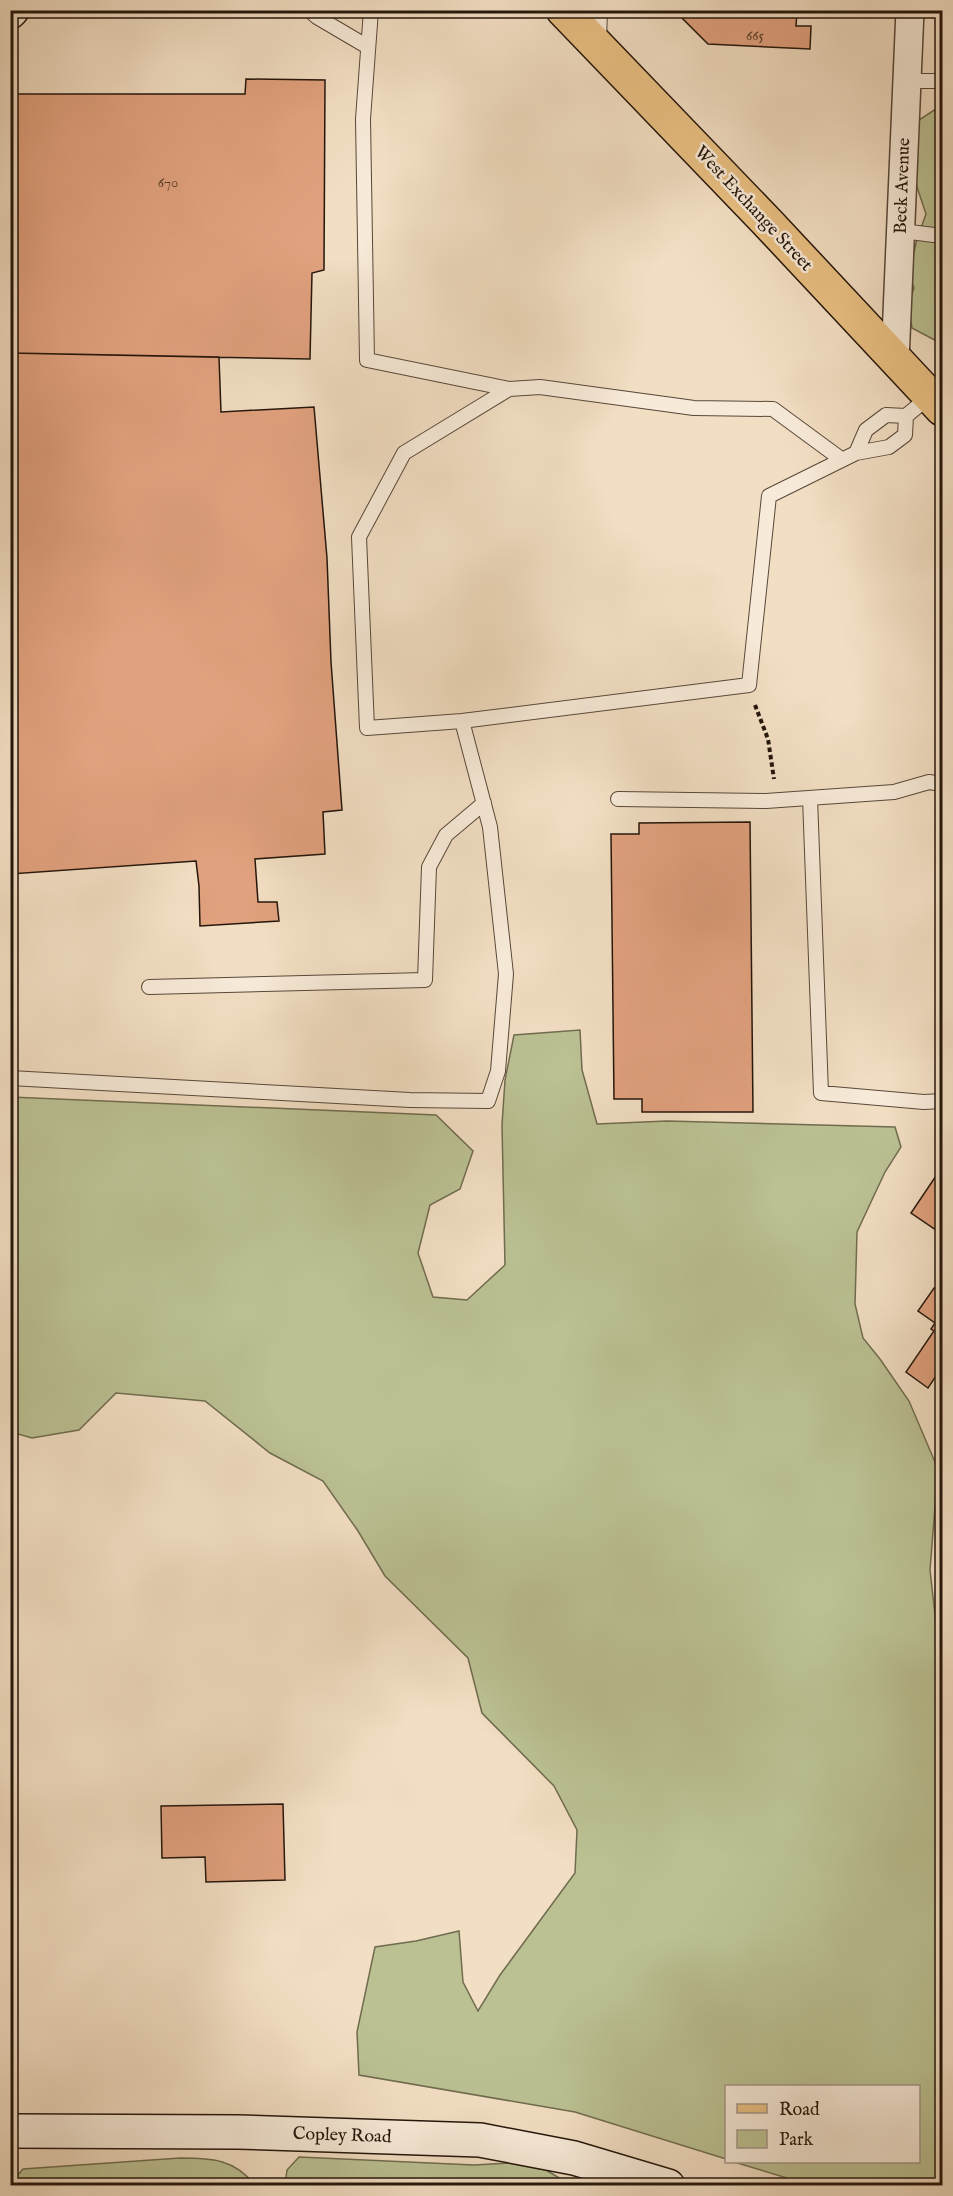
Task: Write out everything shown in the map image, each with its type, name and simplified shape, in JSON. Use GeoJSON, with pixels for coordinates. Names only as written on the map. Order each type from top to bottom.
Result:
{"type":"FeatureCollection","features":[{"type":"Feature","properties":{"kind":"main road","name":"West Exchange Street"},"geometry":{"type":"LineString","coordinates":[[563,10],[767,222],[895,361],[926,407]]}},
{"type":"Feature","properties":{"kind":"main road","name":"Copley Road"},"geometry":{"type":"LineString","coordinates":[[10,2131],[238,2132],[480,2140],[574,2157],[668,2186]]}},
{"type":"Feature","properties":{"kind":"street","name":"Beck Avenue"},"geometry":{"type":"LineString","coordinates":[[895,361],[910,10]]}},
{"type":"Feature","properties":{"kind":"lane"},"geometry":{"type":"LineString","coordinates":[[309,10],[368,47]]}},
{"type":"Feature","properties":{"kind":"lane"},"geometry":{"type":"LineString","coordinates":[[370,10],[363,119],[367,360],[509,389],[540,387],[694,408],[773,409],[842,459]]}},
{"type":"Feature","properties":{"kind":"lane"},"geometry":{"type":"LineString","coordinates":[[598,47],[600,10]]}},
{"type":"Feature","properties":{"kind":"lane"},"geometry":{"type":"LineString","coordinates":[[908,81],[942,81]]}},
{"type":"Feature","properties":{"kind":"lane"},"geometry":{"type":"LineString","coordinates":[[902,231],[942,236]]}},
{"type":"Feature","properties":{"kind":"lane"},"geometry":{"type":"LineString","coordinates":[[509,389],[404,453],[359,537],[367,728],[462,721],[749,685],[769,496],[856,453],[889,447],[905,435],[926,407]]}},
{"type":"Feature","properties":{"kind":"lane"},"geometry":{"type":"LineString","coordinates":[[856,453],[866,430],[886,415],[926,407]]}},
{"type":"Feature","properties":{"kind":"lane"},"geometry":{"type":"LineString","coordinates":[[10,1078],[410,1100],[488,1101],[498,1071],[506,974],[490,827],[462,721]]}},
{"type":"Feature","properties":{"kind":"lane"},"geometry":{"type":"LineString","coordinates":[[618,799],[777,800],[894,792],[929,782],[942,784]]}},
{"type":"Feature","properties":{"kind":"lane"},"geometry":{"type":"LineString","coordinates":[[810,798],[820,1093],[924,1102],[942,1101]]}},
{"type":"Feature","properties":{"kind":"lane"},"geometry":{"type":"LineString","coordinates":[[148,987],[425,980],[429,867],[446,835],[484,803]]}},
{"type":"Feature","properties":{"kind":"path"},"geometry":{"type":"LineString","coordinates":[[746,685],[768,739],[777,800]]}},
{"type":"Feature","properties":{"kind":"green space"},"geometry":{"type":"Polygon","coordinates":[[[942,105],[942,344],[912,328],[908,305],[914,288],[909,274],[917,239],[926,214],[917,187],[910,149],[919,120],[942,105]]]}},
{"type":"Feature","properties":{"kind":"green space"},"geometry":{"type":"Polygon","coordinates":[[[580,1030],[582,1070],[597,1124],[667,1121],[895,1127],[901,1147],[885,1172],[857,1232],[855,1304],[863,1338],[909,1401],[938,1469],[930,1570],[942,1667],[942,2185],[810,2185],[737,2163],[920,2163],[920,2085],[725,2085],[725,2159],[575,2112],[359,2075],[357,2032],[375,1947],[459,1931],[463,1982],[478,2011],[500,1975],[575,1873],[577,1830],[554,1786],[482,1713],[468,1658],[385,1576],[358,1531],[323,1481],[270,1453],[205,1401],[116,1393],[79,1430],[32,1438],[11,1432],[11,1097],[436,1115],[473,1151],[460,1189],[430,1205],[418,1253],[433,1297],[467,1300],[505,1265],[502,1125],[505,1080],[514,1035],[580,1030]]]}},
{"type":"Feature","properties":{"kind":"green space"},"geometry":{"type":"Polygon","coordinates":[[[299,2157],[474,2165],[509,2163],[546,2170],[571,2185],[285,2185],[287,2170],[299,2157]]]}},
{"type":"Feature","properties":{"kind":"green space"},"geometry":{"type":"Polygon","coordinates":[[[180,2158],[222,2162],[239,2170],[255,2185],[11,2185],[23,2169],[180,2158]]]}},
{"type":"Feature","properties":{"kind":"building"},"geometry":{"type":"Polygon","coordinates":[[[677,10],[797,11],[796,26],[811,26],[810,49],[708,44],[676,12],[677,10]]]}},
{"type":"Feature","properties":{"kind":"building"},"geometry":{"type":"Polygon","coordinates":[[[246,79],[325,80],[324,270],[312,273],[310,359],[10,353],[10,94],[245,94],[246,79]]]}},
{"type":"Feature","properties":{"kind":"building"},"geometry":{"type":"Polygon","coordinates":[[[10,353],[219,357],[221,412],[314,407],[327,558],[331,662],[342,810],[323,812],[325,854],[255,859],[258,902],[277,902],[279,921],[200,926],[196,861],[10,874],[10,353]]]}},
{"type":"Feature","properties":{"kind":"building"},"geometry":{"type":"Polygon","coordinates":[[[750,822],[753,1112],[642,1112],[642,1099],[614,1099],[611,834],[639,834],[639,823],[750,822]]]}},
{"type":"Feature","properties":{"kind":"building"},"geometry":{"type":"Polygon","coordinates":[[[942,1167],[942,1234],[911,1213],[942,1167]]]}},
{"type":"Feature","properties":{"kind":"building"},"geometry":{"type":"Polygon","coordinates":[[[934,1288],[942,1295],[942,1367],[928,1388],[906,1372],[934,1331],[931,1329],[935,1323],[918,1311],[934,1288]]]}},
{"type":"Feature","properties":{"kind":"building"},"geometry":{"type":"Polygon","coordinates":[[[283,1804],[285,1880],[206,1882],[205,1857],[162,1858],[161,1806],[283,1804]]]}}]}
